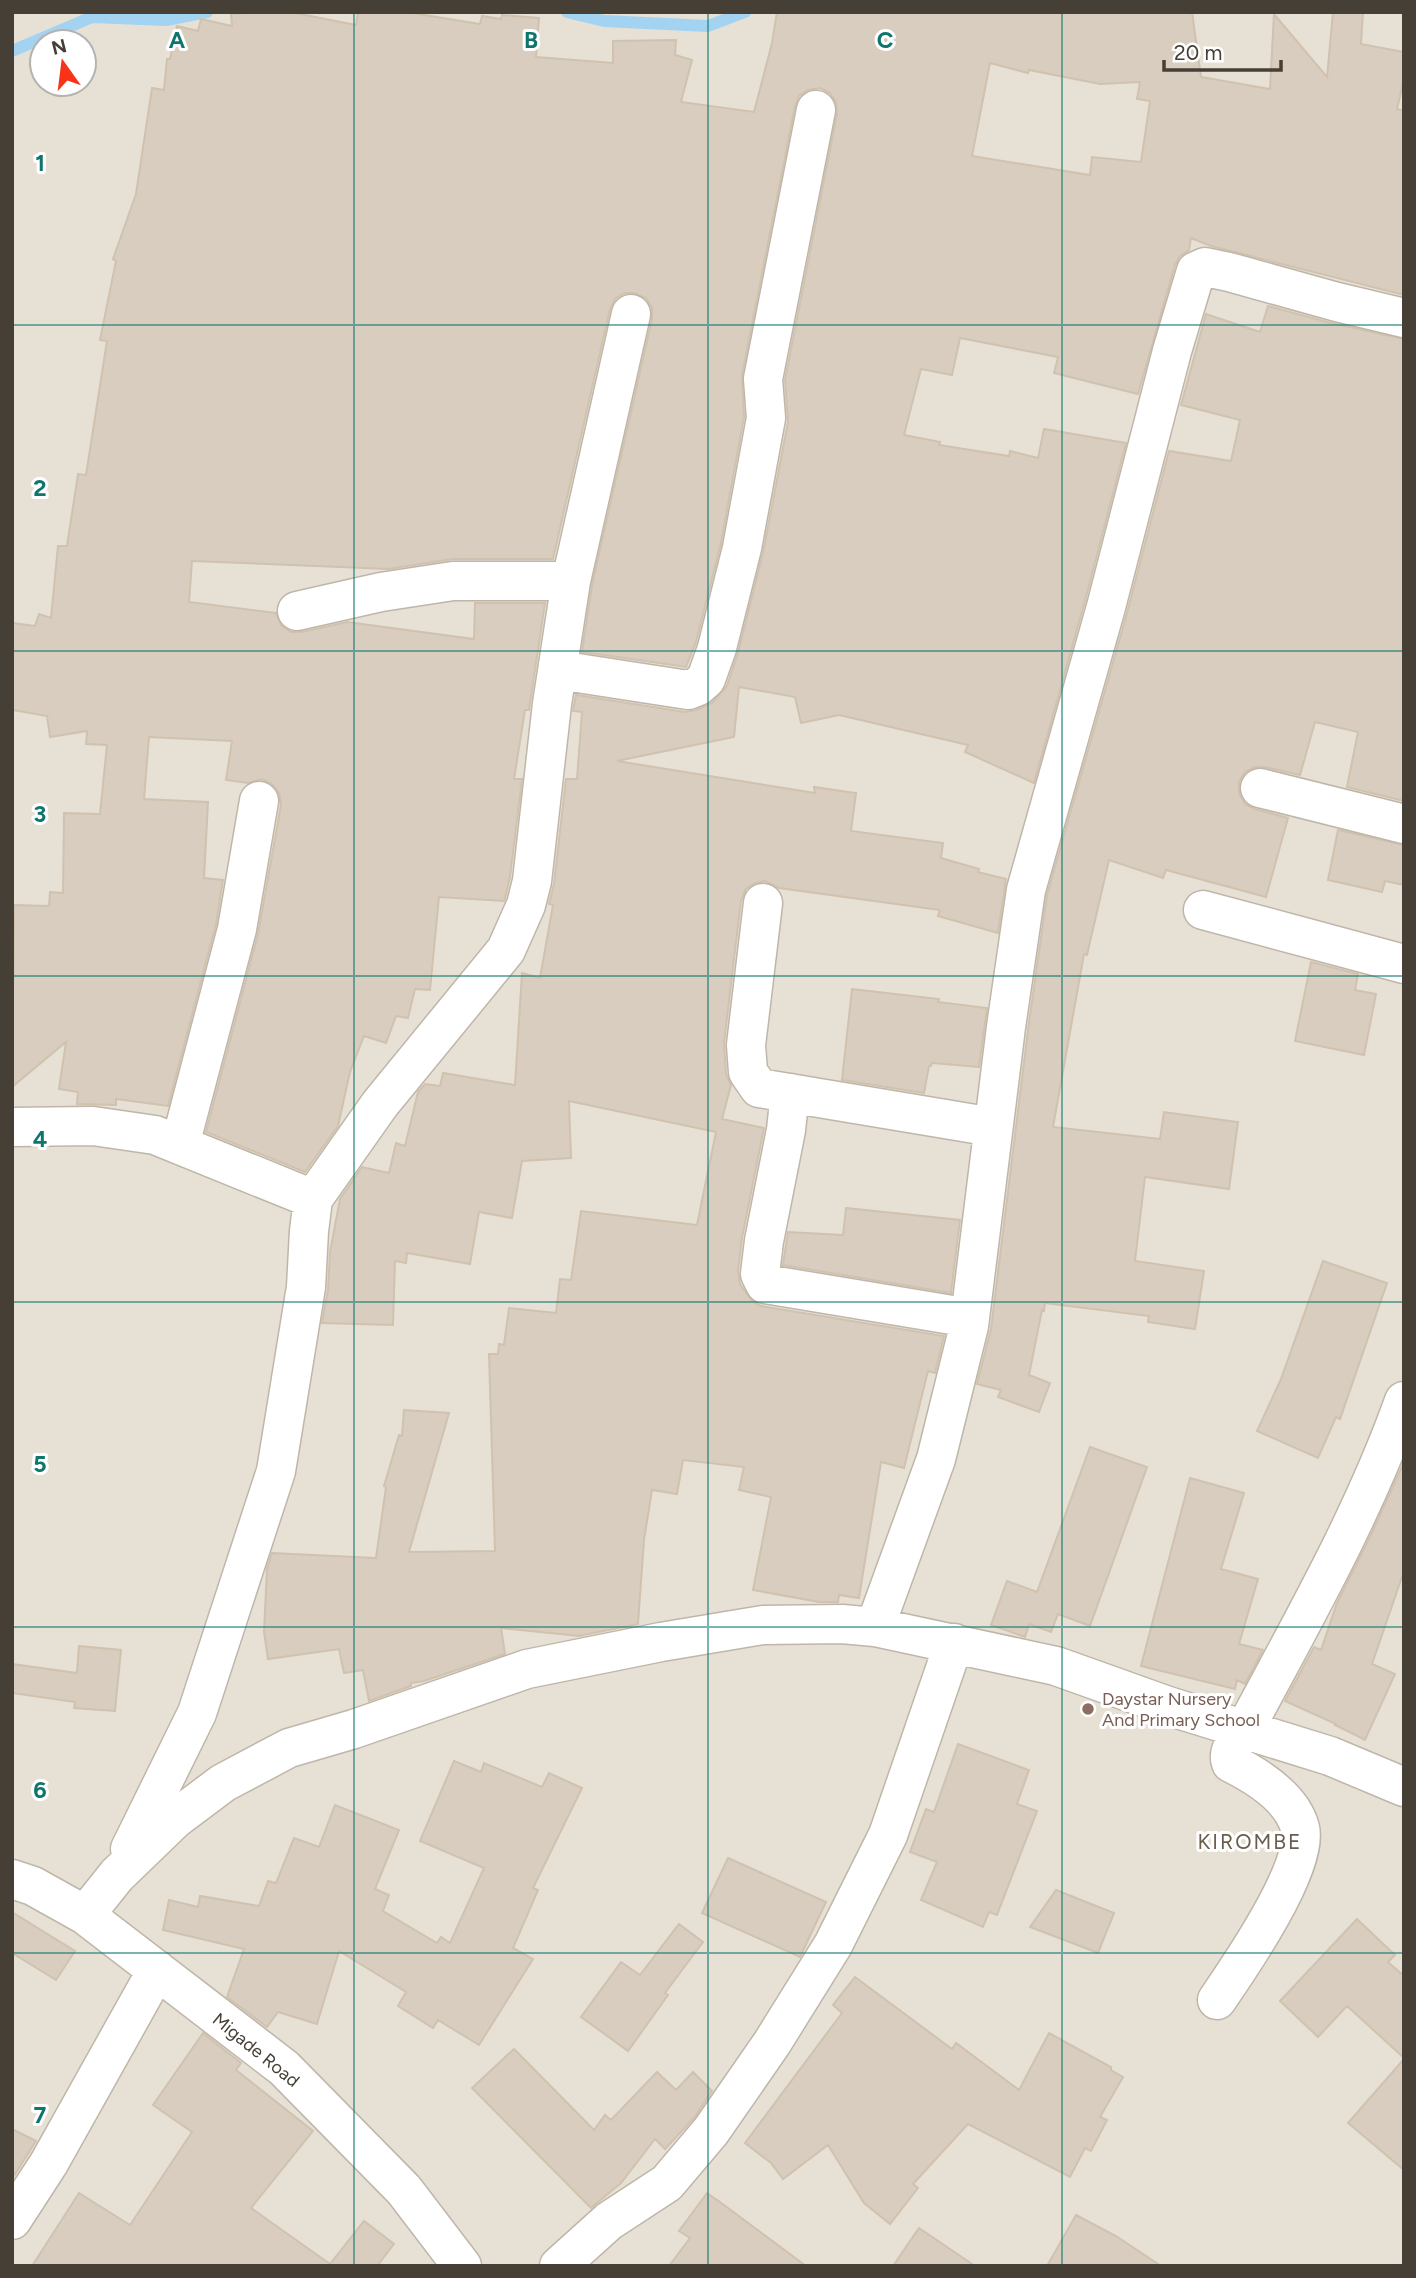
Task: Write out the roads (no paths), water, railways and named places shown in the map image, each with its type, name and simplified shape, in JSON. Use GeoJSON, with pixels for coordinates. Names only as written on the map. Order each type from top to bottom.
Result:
{"type":"FeatureCollection","features":[{"type":"Feature","properties":{"kind":"street"},"geometry":{"type":"LineString","coordinates":[[558,670],[688,690],[706,679],[718,649],[742,548],[766,418],[763,379],[771,350],[816,110]]}},
{"type":"Feature","properties":{"kind":"street"},"geometry":{"type":"LineString","coordinates":[[875,1627],[936,1459],[970,1318],[1026,890],[1196,271],[1205,267],[1229,272],[1404,318]]}},
{"type":"Feature","properties":{"kind":"street"},"geometry":{"type":"LineString","coordinates":[[117,1875],[197,1713],[276,1471],[306,1287],[313,1199],[380,1104],[506,950],[526,905],[532,881],[571,581],[631,314]]}},
{"type":"Feature","properties":{"kind":"street"},"geometry":{"type":"LineString","coordinates":[[298,611],[381,592],[453,581],[571,581]]}},
{"type":"Feature","properties":{"kind":"street"},"geometry":{"type":"LineString","coordinates":[[1261,788],[1404,824]]}},
{"type":"Feature","properties":{"kind":"street"},"geometry":{"type":"LineString","coordinates":[[180,1146],[237,929],[259,801]]}},
{"type":"Feature","properties":{"kind":"street"},"geometry":{"type":"LineString","coordinates":[[763,903],[746,1045],[748,1072],[759,1088],[993,1127]]}},
{"type":"Feature","properties":{"kind":"street"},"geometry":{"type":"LineString","coordinates":[[1203,910],[1404,964]]}},
{"type":"Feature","properties":{"kind":"street"},"geometry":{"type":"LineString","coordinates":[[790,1093],[786,1130],[764,1241],[760,1274],[765,1284],[970,1318]]}},
{"type":"Feature","properties":{"kind":"street"},"geometry":{"type":"LineString","coordinates":[[12,1127],[93,1126],[155,1135],[313,1199]]}},
{"type":"Feature","properties":{"kind":"street"},"geometry":{"type":"LineString","coordinates":[[1217,2000],[1250,1951],[1296,1863],[1301,1846],[1300,1828],[1287,1804],[1252,1774],[1231,1763],[1230,1750],[1245,1729],[1342,1547],[1392,1435],[1404,1401]]}},
{"type":"Feature","properties":{"kind":"street"},"geometry":{"type":"LineString","coordinates":[[85,1915],[117,1875],[175,1819],[223,1783],[289,1748],[354,1729],[527,1670],[661,1642],[763,1625],[875,1627],[1056,1666],[1168,1706],[1330,1756],[1404,1787]]}},
{"type":"Feature","properties":{"kind":"street"},"geometry":{"type":"LineString","coordinates":[[559,2266],[610,2221],[667,2183],[712,2131],[772,2043],[833,1945],[888,1835],[954,1643]]}},
{"type":"Feature","properties":{"kind":"street","name":"Migade Road"},"geometry":{"type":"LineString","coordinates":[[12,1879],[33,1886],[85,1915],[284,2068],[404,2190],[462,2266]]}},
{"type":"Feature","properties":{"kind":"street"},"geometry":{"type":"LineString","coordinates":[[12,2220],[49,2163],[157,1970]]}},
{"type":"Feature","properties":{"kind":"waterway"},"geometry":{"type":"LineString","coordinates":[[12,51],[92,17],[166,20],[207,12]]}},
{"type":"Feature","properties":{"kind":"waterway"},"geometry":{"type":"LineString","coordinates":[[567,12],[604,21],[708,26],[745,12]]}},
{"type":"Feature","properties":{"kind":"place","name":"Daystar Nursery And Primary School"},"geometry":{"type":"Point","coordinates":[1088,1709]}},
{"type":"Feature","properties":{"kind":"district","name":"KIROMBE"},"geometry":{"type":"Point","coordinates":[1250,1842]}}]}
